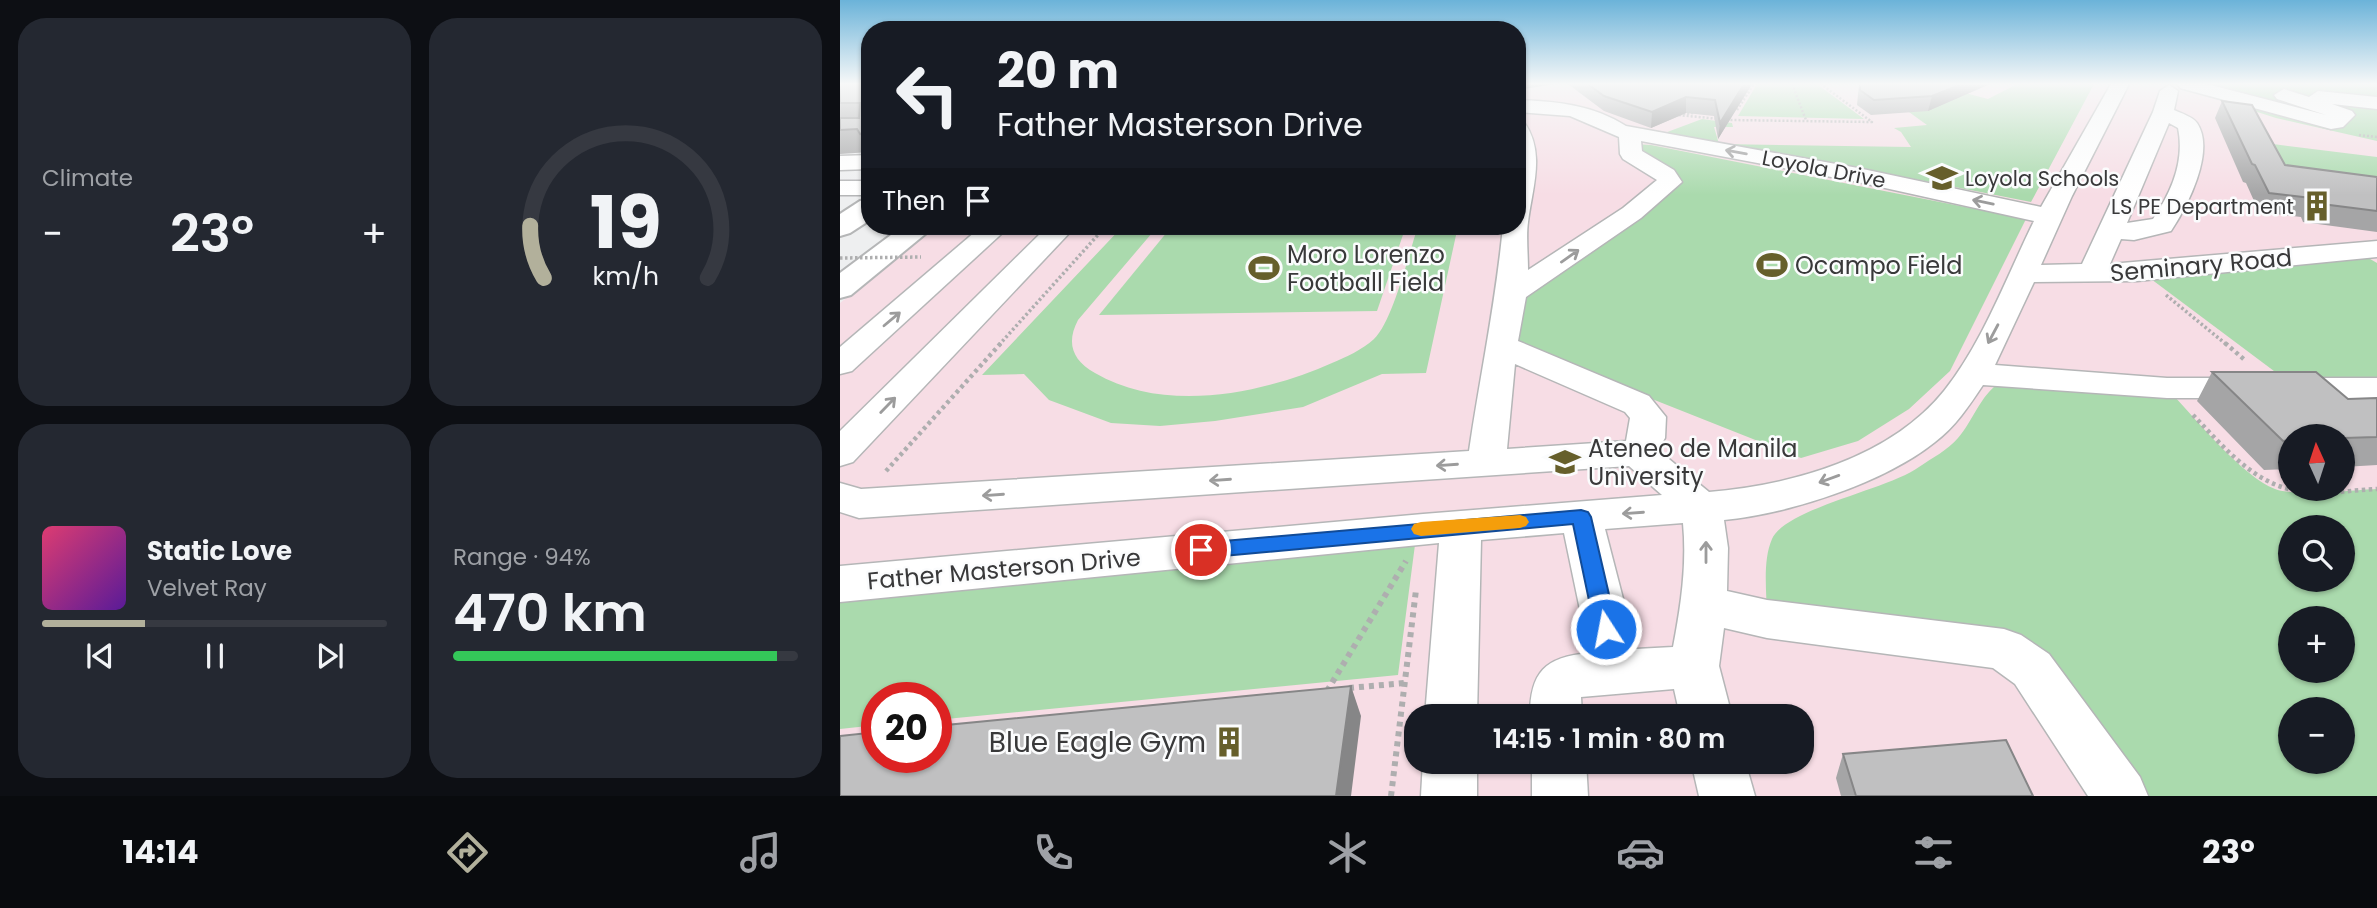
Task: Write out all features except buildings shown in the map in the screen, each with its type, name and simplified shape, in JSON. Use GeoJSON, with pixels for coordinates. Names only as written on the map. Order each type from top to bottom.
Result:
{"type":"FeatureCollection","features":[{"type":"Feature","properties":{"kind":"main road"},"geometry":{"type":"LineString","coordinates":[[840,227],[861,213]]}},
{"type":"Feature","properties":{"kind":"main road"},"geometry":{"type":"LineString","coordinates":[[840,288],[909,235]]}},
{"type":"Feature","properties":{"kind":"lane","name":"Loyola Drive"},"geometry":{"type":"LineString","coordinates":[[1602,121],[1629,133],[1858,174],[2050,217]]}},
{"type":"Feature","properties":{"kind":"lane","name":"Father Masterson Drive"},"geometry":{"type":"LineString","coordinates":[[840,584],[1702,508],[1751,503],[1797,491],[1899,450],[1942,416],[1972,374],[2100,121]]}},
{"type":"Feature","properties":{"kind":"lane"},"geometry":{"type":"LineString","coordinates":[[2092,274],[2156,121]]}},
{"type":"Feature","properties":{"kind":"lane"},"geometry":{"type":"LineString","coordinates":[[2112,230],[2134,232],[2162,225],[2178,201],[2187,176],[2190,132],[2186,121]]}},
{"type":"Feature","properties":{"kind":"lane"},"geometry":{"type":"LineString","coordinates":[[1512,293],[1632,214],[1670,182],[1666,175],[1631,154],[1629,133]]}},
{"type":"Feature","properties":{"kind":"lane"},"geometry":{"type":"LineString","coordinates":[[840,163],[861,162]]}},
{"type":"Feature","properties":{"kind":"lane"},"geometry":{"type":"LineString","coordinates":[[840,188],[861,188]]}},
{"type":"Feature","properties":{"kind":"lane"},"geometry":{"type":"LineString","coordinates":[[840,364],[987,235]]}},
{"type":"Feature","properties":{"kind":"lane"},"geometry":{"type":"LineString","coordinates":[[840,453],[1054,235]]}},
{"type":"Feature","properties":{"kind":"lane"},"geometry":{"type":"LineString","coordinates":[[1486,462],[1501,346],[1512,293],[1515,235]]}},
{"type":"Feature","properties":{"kind":"lane","name":"Seminary Road"},"geometry":{"type":"LineString","coordinates":[[2025,274],[2137,272],[2377,249]]}},
{"type":"Feature","properties":{"kind":"lane"},"geometry":{"type":"LineString","coordinates":[[1501,346],[1636,404],[1648,417],[1646,438],[1637,453]]}},
{"type":"Feature","properties":{"kind":"lane"},"geometry":{"type":"LineString","coordinates":[[1972,374],[2167,388],[2276,386],[2374,396],[2374,408],[2323,410]]}},
{"type":"Feature","properties":{"kind":"lane"},"geometry":{"type":"LineString","coordinates":[[850,501],[1637,453],[1702,508],[1707,548],[1704,605],[1694,666],[1703,704]]}},
{"type":"Feature","properties":{"kind":"lane"},"geometry":{"type":"LineString","coordinates":[[1581,517],[1606,629],[1619,672]]}},
{"type":"Feature","properties":{"kind":"lane"},"geometry":{"type":"LineString","coordinates":[[1436,530],[1450,704]]}},
{"type":"Feature","properties":{"kind":"lane"},"geometry":{"type":"LineString","coordinates":[[1704,605],[1767,619],[2004,649],[2032,669],[2120,796]]}},
{"type":"Feature","properties":{"kind":"lane"},"geometry":{"type":"LineString","coordinates":[[1559,699],[1574,676],[1694,666]]}},
{"type":"Feature","properties":{"kind":"lane"},"geometry":{"type":"LineString","coordinates":[[1449,796],[1450,774]]}},
{"type":"Feature","properties":{"kind":"lane"},"geometry":{"type":"LineString","coordinates":[[1559,774],[1560,796]]}},
{"type":"Feature","properties":{"kind":"lane"},"geometry":{"type":"LineString","coordinates":[[1721,774],[1727,796]]}},
{"type":"Feature","properties":{"kind":"path"},"geometry":{"type":"LineString","coordinates":[[1844,121],[1871,121]]}},
{"type":"Feature","properties":{"kind":"path"},"geometry":{"type":"LineString","coordinates":[[850,501],[874,484],[1098,235]]}},
{"type":"Feature","properties":{"kind":"path"},"geometry":{"type":"LineString","coordinates":[[840,258],[921,257]]}},
{"type":"Feature","properties":{"kind":"path"},"geometry":{"type":"LineString","coordinates":[[2137,272],[2276,386]]}},
{"type":"Feature","properties":{"kind":"path"},"geometry":{"type":"LineString","coordinates":[[2167,388],[2244,468],[2278,488]]}},
{"type":"Feature","properties":{"kind":"path"},"geometry":{"type":"LineString","coordinates":[[2356,488],[2377,489]]}},
{"type":"Feature","properties":{"kind":"path"},"geometry":{"type":"LineString","coordinates":[[1391,796],[1405,683],[1436,530]]}},
{"type":"Feature","properties":{"kind":"path"},"geometry":{"type":"LineString","coordinates":[[1326,691],[1436,530]]}},
{"type":"Feature","properties":{"kind":"path"},"geometry":{"type":"LineString","coordinates":[[1312,692],[1405,683]]}},
{"type":"Feature","properties":{"kind":"shaded area","name":"Ateneo de Manila University"},"geometry":{"type":"Polygon","coordinates":[[[1526,121],[2377,121],[2377,796],[840,796],[840,303],[926,235],[1526,235],[1526,121]]]}},
{"type":"Feature","properties":{"kind":"green space"},"geometry":{"type":"Polygon","coordinates":[[[1696,121],[1732,123],[1733,127],[1714,127],[1719,144],[1662,134],[1696,121]]]}},
{"type":"Feature","properties":{"kind":"green space"},"geometry":{"type":"Polygon","coordinates":[[[1922,121],[2074,121],[2031,202],[1721,144],[1911,147],[1901,132],[1894,128],[1927,125],[1922,121]]]}},
{"type":"Feature","properties":{"kind":"green space"},"geometry":{"type":"Polygon","coordinates":[[[2290,121],[2377,121],[2377,141],[2290,121]]]}},
{"type":"Feature","properties":{"kind":"green space"},"geometry":{"type":"Polygon","coordinates":[[[1635,144],[2026,219],[1950,371],[1909,409],[1858,441],[1801,458],[1518,346],[1520,292],[1674,183],[1638,154],[1635,144]]]}},
{"type":"Feature","properties":{"kind":"green space"},"geometry":{"type":"Polygon","coordinates":[[[2273,144],[2377,157],[2377,193],[2294,182],[2273,144]]]}},
{"type":"Feature","properties":{"kind":"green space"},"geometry":{"type":"Polygon","coordinates":[[[1114,235],[1150,235],[1078,320],[1072,336],[1073,350],[1087,368],[1122,386],[1182,396],[1245,391],[1305,374],[1359,350],[1374,339],[1388,318],[1415,235],[1456,235],[1426,373],[1382,374],[1303,407],[1215,421],[1160,426],[1111,423],[1049,400],[1024,374],[982,375],[1114,235]]]}},
{"type":"Feature","properties":{"kind":"green space","name":"Moro Lorenzo Football Field"},"geometry":{"type":"Polygon","coordinates":[[[1165,235],[1403,235],[1377,311],[1099,315],[1165,235]]]}},
{"type":"Feature","properties":{"kind":"green space"},"geometry":{"type":"Polygon","coordinates":[[[2358,252],[2377,263],[2377,384],[2294,386],[2143,273],[2358,252]]]}},
{"type":"Feature","properties":{"kind":"green space"},"geometry":{"type":"Polygon","coordinates":[[[1999,383],[2172,394],[2249,473],[2278,490],[2278,501],[2355,501],[2356,490],[2377,489],[2377,796],[2113,796],[2031,670],[1767,619],[1767,558],[1772,539],[1781,528],[1816,509],[1904,475],[1940,454],[1958,438],[1982,402],[1999,383]]]}},
{"type":"Feature","properties":{"kind":"green space"},"geometry":{"type":"Polygon","coordinates":[[[1416,537],[1398,675],[952,718],[952,682],[861,682],[861,727],[840,729],[840,589],[1416,537]]]}},
{"type":"Feature","properties":{"kind":"slow traffic"},"geometry":{"type":"LineString","coordinates":[[1421,529],[1520,522]]}},
{"type":"Feature","properties":{"kind":"place","name":"Loyola Schools"},"geometry":{"type":"Point","coordinates":[1942,178]}},
{"type":"Feature","properties":{"kind":"place","name":"LS PE Department"},"geometry":{"type":"Point","coordinates":[2317,206]}},
{"type":"Feature","properties":{"kind":"place","name":"Ocampo Field"},"geometry":{"type":"Point","coordinates":[1772,265]}},
{"type":"Feature","properties":{"kind":"place","name":"Moro Lorenzo Football Field"},"geometry":{"type":"Point","coordinates":[1264,268]}},
{"type":"Feature","properties":{"kind":"place","name":"Ateneo de Manila University"},"geometry":{"type":"Point","coordinates":[1565,462]}},
{"type":"Feature","properties":{"kind":"place","name":"Blue Eagle Gym"},"geometry":{"type":"Point","coordinates":[1229,742]}},
{"type":"Feature","properties":{"kind":"route"},"geometry":{"type":"LineString","coordinates":[[1201,550],[1581,517],[1606,629]]}}]}
